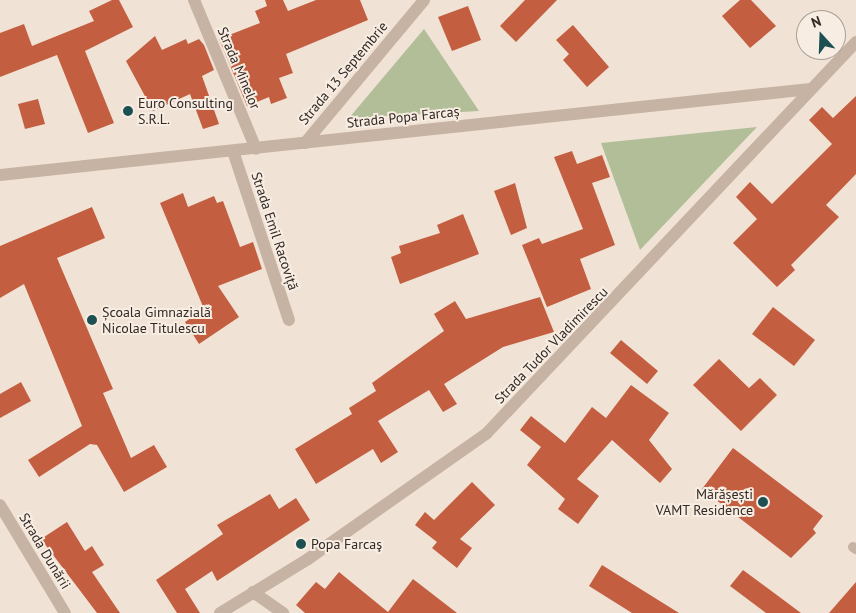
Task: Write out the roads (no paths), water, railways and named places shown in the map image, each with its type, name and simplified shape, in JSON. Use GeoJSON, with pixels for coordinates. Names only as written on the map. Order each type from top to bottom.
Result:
{"type":"FeatureCollection","features":[{"type":"Feature","properties":{"kind":"street","name":"Strada Minelor"},"geometry":{"type":"LineString","coordinates":[[194,0],[256,149]]}},
{"type":"Feature","properties":{"kind":"street","name":"Strada 13 Septembrie"},"geometry":{"type":"LineString","coordinates":[[305,143],[424,0]]}},
{"type":"Feature","properties":{"kind":"street","name":"Strada Tudor Vladimirescu"},"geometry":{"type":"LineString","coordinates":[[220,613],[254,592],[486,434],[856,42]]}},
{"type":"Feature","properties":{"kind":"street","name":"Strada Popa Farcaș"},"geometry":{"type":"LineString","coordinates":[[0,175],[810,89]]}},
{"type":"Feature","properties":{"kind":"street","name":"Strada Emil Racoviță"},"geometry":{"type":"LineString","coordinates":[[233,151],[289,320]]}},
{"type":"Feature","properties":{"kind":"street","name":"Strada Dunării"},"geometry":{"type":"LineString","coordinates":[[0,505],[65,613]]}},
{"type":"Feature","properties":{"kind":"street"},"geometry":{"type":"LineString","coordinates":[[254,592],[283,613]]}},
{"type":"Feature","properties":{"kind":"place","name":"Euro Consulting S.R.L."},"geometry":{"type":"Point","coordinates":[128,111]}},
{"type":"Feature","properties":{"kind":"place","name":"Școala Gimnazială Nicolae Titulescu"},"geometry":{"type":"Point","coordinates":[92,320]}},
{"type":"Feature","properties":{"kind":"place","name":"Mărășești VAMT Residence"},"geometry":{"type":"Point","coordinates":[763,502]}},
{"type":"Feature","properties":{"kind":"place","name":"Popa Farcaş"},"geometry":{"type":"Point","coordinates":[301,544]}}]}
